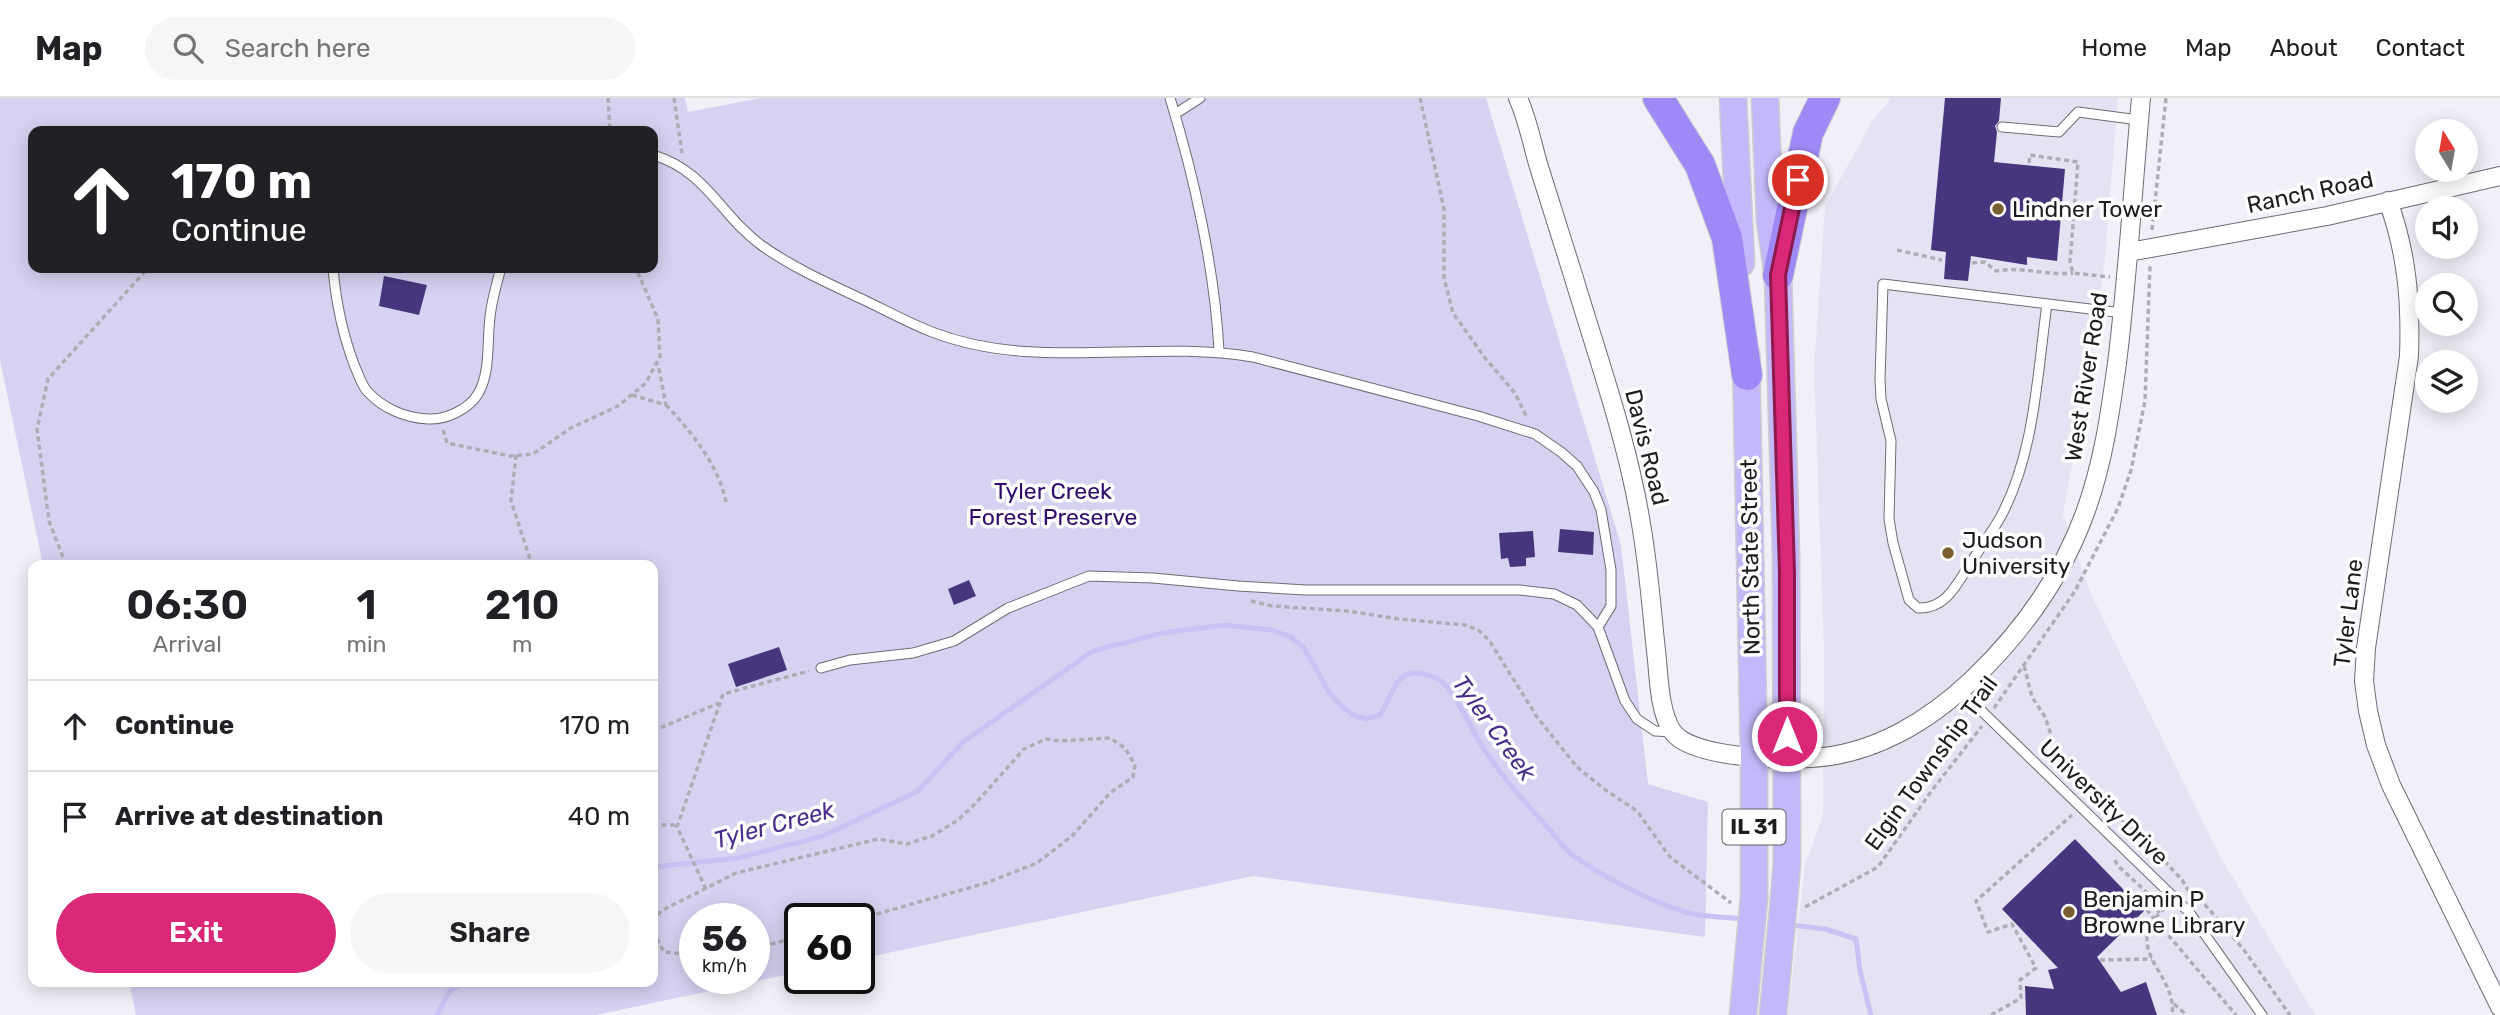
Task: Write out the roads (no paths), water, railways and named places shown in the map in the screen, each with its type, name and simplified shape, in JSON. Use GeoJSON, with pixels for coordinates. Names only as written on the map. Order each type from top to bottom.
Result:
{"type":"FeatureCollection","features":[{"type":"Feature","properties":{"kind":"highway"},"geometry":{"type":"LineString","coordinates":[[1658,98],[1700,165],[1727,238],[1747,375]]}},
{"type":"Feature","properties":{"kind":"highway"},"geometry":{"type":"LineString","coordinates":[[1778,275],[1808,133],[1825,98]]}},
{"type":"Feature","properties":{"kind":"main road","name":"North State Street"},"geometry":{"type":"LineString","coordinates":[[1733,98],[1747,375],[1754,756],[1748,901],[1751,930],[1743,1015]]}},
{"type":"Feature","properties":{"kind":"main road","name":"North State Street"},"geometry":{"type":"LineString","coordinates":[[1765,98],[1770,221],[1778,275],[1787,578],[1787,863],[1793,904],[1781,931],[1773,1015]]}},
{"type":"Feature","properties":{"kind":"street","name":"Davis Road"},"geometry":{"type":"LineString","coordinates":[[1518,98],[1601,367],[1634,490],[1642,527],[1660,691],[1673,732]]}},
{"type":"Feature","properties":{"kind":"street","name":"West River Road"},"geometry":{"type":"LineString","coordinates":[[1754,756],[1787,760],[1832,757],[1872,746],[1899,734],[1961,691],[2004,647],[2035,609],[2072,545],[2086,511],[2107,437],[2123,313],[2141,98]]}},
{"type":"Feature","properties":{"kind":"street","name":"Ranch Road"},"geometry":{"type":"LineString","coordinates":[[2129,253],[2327,216],[2500,176]]}},
{"type":"Feature","properties":{"kind":"street","name":"Tyler Lane"},"geometry":{"type":"LineString","coordinates":[[2388,201],[2407,269],[2409,356],[2366,648],[2364,681],[2376,746],[2391,785],[2500,1007]]}},
{"type":"Feature","properties":{"kind":"street"},"geometry":{"type":"LineString","coordinates":[[1673,732],[1684,742],[1697,748],[1754,756]]}},
{"type":"Feature","properties":{"kind":"lane"},"geometry":{"type":"LineString","coordinates":[[1170,98],[1192,179],[1217,311],[1219,351]]}},
{"type":"Feature","properties":{"kind":"lane"},"geometry":{"type":"LineString","coordinates":[[1175,114],[1200,98]]}},
{"type":"Feature","properties":{"kind":"lane"},"geometry":{"type":"LineString","coordinates":[[2002,127],[2059,132],[2078,112],[2139,120]]}},
{"type":"Feature","properties":{"kind":"lane"},"geometry":{"type":"LineString","coordinates":[[658,156],[673,161],[700,180],[731,217],[761,245],[810,274],[932,332],[995,350],[1095,354],[1219,351],[1478,415],[1535,434],[1577,466],[1594,492],[1601,510],[1611,569],[1611,606],[1598,627]]}},
{"type":"Feature","properties":{"kind":"lane"},"geometry":{"type":"LineString","coordinates":[[333,273],[336,307],[348,349],[364,388],[379,403],[414,419],[439,419],[467,408],[479,393],[485,373],[490,311],[499,273]]}},
{"type":"Feature","properties":{"kind":"lane"},"geometry":{"type":"LineString","coordinates":[[2047,304],[2027,441],[2000,517],[1950,595],[1936,606],[1918,608],[1909,600],[1889,519],[1891,441],[1881,399],[1880,379],[1884,284],[2123,313]]}},
{"type":"Feature","properties":{"kind":"lane"},"geometry":{"type":"LineString","coordinates":[[821,668],[850,660],[913,653],[954,641],[1008,608],[1089,576],[1153,578],[1306,590],[1520,590],[1554,594],[1577,605],[1598,627],[1625,701],[1637,719],[1655,731],[1673,732]]}},
{"type":"Feature","properties":{"kind":"lane","name":"University Drive"},"geometry":{"type":"LineString","coordinates":[[1961,691],[2189,912],[2262,1015]]}},
{"type":"Feature","properties":{"kind":"waterway","name":"Tyler Creek"},"geometry":{"type":"LineString","coordinates":[[658,866],[738,858],[823,836],[918,791],[963,742],[1093,651],[1162,633],[1224,625],[1272,630],[1291,637],[1304,648],[1329,692],[1342,707],[1353,715],[1366,719],[1380,715],[1394,688],[1405,676],[1413,673],[1436,678],[1449,689],[1480,743],[1504,777],[1572,854],[1614,881],[1672,908],[1699,915],[1743,919]]}},
{"type":"Feature","properties":{"kind":"waterway","name":"Tyler Creek"},"geometry":{"type":"LineString","coordinates":[[1791,925],[1825,929],[1856,939],[1860,971],[1871,1015]]}},
{"type":"Feature","properties":{"kind":"waterway","name":"Tyler Creek"},"geometry":{"type":"LineString","coordinates":[[437,1015],[449,992],[455,987]]}},
{"type":"Feature","properties":{"kind":"place","name":"Lindner Tower"},"geometry":{"type":"Point","coordinates":[1998,209]}},
{"type":"Feature","properties":{"kind":"place","name":"Judson University"},"geometry":{"type":"Point","coordinates":[1948,553]}},
{"type":"Feature","properties":{"kind":"place","name":"Benjamin P Browne Library"},"geometry":{"type":"Point","coordinates":[2069,912]}},
{"type":"Feature","properties":{"kind":"park label","name":"Tyler Creek Forest Preserve"},"geometry":{"type":"Point","coordinates":[1053,504]}}]}
